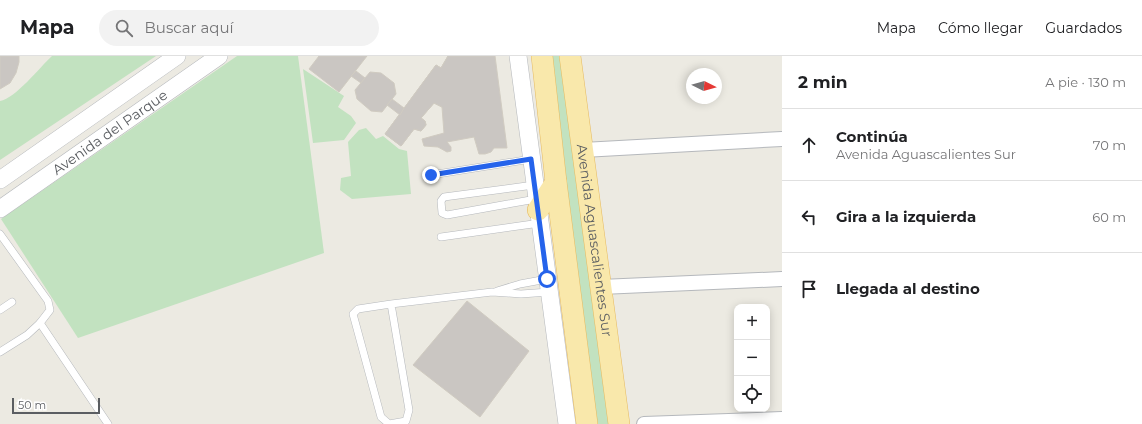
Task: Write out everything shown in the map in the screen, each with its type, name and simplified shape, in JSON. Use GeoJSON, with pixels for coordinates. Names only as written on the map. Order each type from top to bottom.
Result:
{"type":"FeatureCollection","features":[{"type":"Feature","properties":{"kind":"main road"},"geometry":{"type":"LineString","coordinates":[[542,56],[556,182],[578,424]]}},
{"type":"Feature","properties":{"kind":"main road","name":"Avenida Aguascalientes Sur"},"geometry":{"type":"LineString","coordinates":[[570,56],[619,424]]}},
{"type":"Feature","properties":{"kind":"main road"},"geometry":{"type":"LineString","coordinates":[[537,204],[556,182]]}},
{"type":"Feature","properties":{"kind":"street","name":"Avenida del Parque"},"geometry":{"type":"LineString","coordinates":[[0,180],[177,56]]}},
{"type":"Feature","properties":{"kind":"street","name":"Avenida del Parque"},"geometry":{"type":"LineString","coordinates":[[0,209],[219,56]]}},
{"type":"Feature","properties":{"kind":"street"},"geometry":{"type":"LineString","coordinates":[[518,56],[548,285],[578,424]]}},
{"type":"Feature","properties":{"kind":"street"},"geometry":{"type":"LineString","coordinates":[[583,150],[782,139]]}},
{"type":"Feature","properties":{"kind":"street"},"geometry":{"type":"LineString","coordinates":[[601,287],[782,279]]}},
{"type":"Feature","properties":{"kind":"street"},"geometry":{"type":"LineString","coordinates":[[644,424],[782,419]]}},
{"type":"Feature","properties":{"kind":"street"},"geometry":{"type":"LineString","coordinates":[[619,424],[625,424]]}},
{"type":"Feature","properties":{"kind":"lane"},"geometry":{"type":"LineString","coordinates":[[431,175],[531,159]]}},
{"type":"Feature","properties":{"kind":"lane"},"geometry":{"type":"LineString","coordinates":[[444,197],[537,204],[447,215],[442,213],[441,201],[444,197]]}},
{"type":"Feature","properties":{"kind":"lane"},"geometry":{"type":"LineString","coordinates":[[442,237],[537,204]]}},
{"type":"Feature","properties":{"kind":"lane"},"geometry":{"type":"LineString","coordinates":[[0,234],[48,301],[50,310],[40,323],[27,335],[0,352]]}},
{"type":"Feature","properties":{"kind":"lane"},"geometry":{"type":"LineString","coordinates":[[391,304],[409,410],[406,421],[390,424],[382,417],[353,314],[358,309],[391,304],[492,292],[520,284],[548,285]]}},
{"type":"Feature","properties":{"kind":"lane"},"geometry":{"type":"LineString","coordinates":[[492,292],[521,294],[548,285]]}},
{"type":"Feature","properties":{"kind":"lane"},"geometry":{"type":"LineString","coordinates":[[0,310],[12,302]]}},
{"type":"Feature","properties":{"kind":"lane"},"geometry":{"type":"LineString","coordinates":[[40,323],[108,424]]}},
{"type":"Feature","properties":{"kind":"green space"},"geometry":{"type":"Polygon","coordinates":[[[52,56],[156,56],[0,160],[0,101],[6,99],[20,89],[52,56]]]}},
{"type":"Feature","properties":{"kind":"green space"},"geometry":{"type":"Polygon","coordinates":[[[237,56],[298,56],[324,253],[78,338],[1,219],[237,56]]]}},
{"type":"Feature","properties":{"kind":"green space"},"geometry":{"type":"Polygon","coordinates":[[[548,56],[563,56],[612,424],[596,424],[548,56]]]}},
{"type":"Feature","properties":{"kind":"green space"},"geometry":{"type":"Polygon","coordinates":[[[303,69],[344,96],[338,107],[351,116],[356,123],[344,140],[313,143],[303,69]]]}},
{"type":"Feature","properties":{"kind":"green space"},"geometry":{"type":"Polygon","coordinates":[[[366,128],[376,139],[383,136],[399,149],[407,151],[411,194],[352,199],[340,190],[341,178],[351,176],[348,142],[359,130],[366,128]]]}},
{"type":"Feature","properties":{"kind":"building"},"geometry":{"type":"Polygon","coordinates":[[[0,56],[19,56],[19,62],[16,73],[10,83],[0,89],[0,56]]]}},
{"type":"Feature","properties":{"kind":"building"},"geometry":{"type":"Polygon","coordinates":[[[319,56],[367,56],[339,92],[309,69],[319,56]]]}},
{"type":"Feature","properties":{"kind":"building"},"geometry":{"type":"Polygon","coordinates":[[[448,56],[460,56],[447,73],[459,84],[442,107],[434,103],[421,118],[425,121],[426,125],[421,131],[414,129],[401,146],[385,134],[436,65],[441,68],[448,56]]]}},
{"type":"Feature","properties":{"kind":"building"},"geometry":{"type":"Polygon","coordinates":[[[448,56],[495,56],[507,148],[494,148],[491,152],[479,154],[474,137],[447,142],[451,147],[451,151],[447,152],[438,147],[424,146],[422,139],[444,133],[442,107],[434,103],[421,118],[425,121],[426,125],[421,131],[414,129],[401,146],[385,134],[436,65],[441,68],[448,56]]]}},
{"type":"Feature","properties":{"kind":"building"},"geometry":{"type":"Polygon","coordinates":[[[356,71],[365,78],[361,83],[351,76],[356,71]]]}},
{"type":"Feature","properties":{"kind":"building"},"geometry":{"type":"Polygon","coordinates":[[[370,72],[381,73],[394,83],[396,94],[382,112],[371,111],[357,99],[355,90],[370,72]]]}},
{"type":"Feature","properties":{"kind":"building"},"geometry":{"type":"Polygon","coordinates":[[[392,99],[404,108],[400,115],[387,105],[392,99]]]}},
{"type":"Feature","properties":{"kind":"building"},"geometry":{"type":"Polygon","coordinates":[[[467,301],[529,351],[480,417],[413,365],[467,301]]]}},
{"type":"Feature","properties":{"kind":"route"},"geometry":{"type":"LineString","coordinates":[[431,175],[531,159],[547,279]]}}]}
